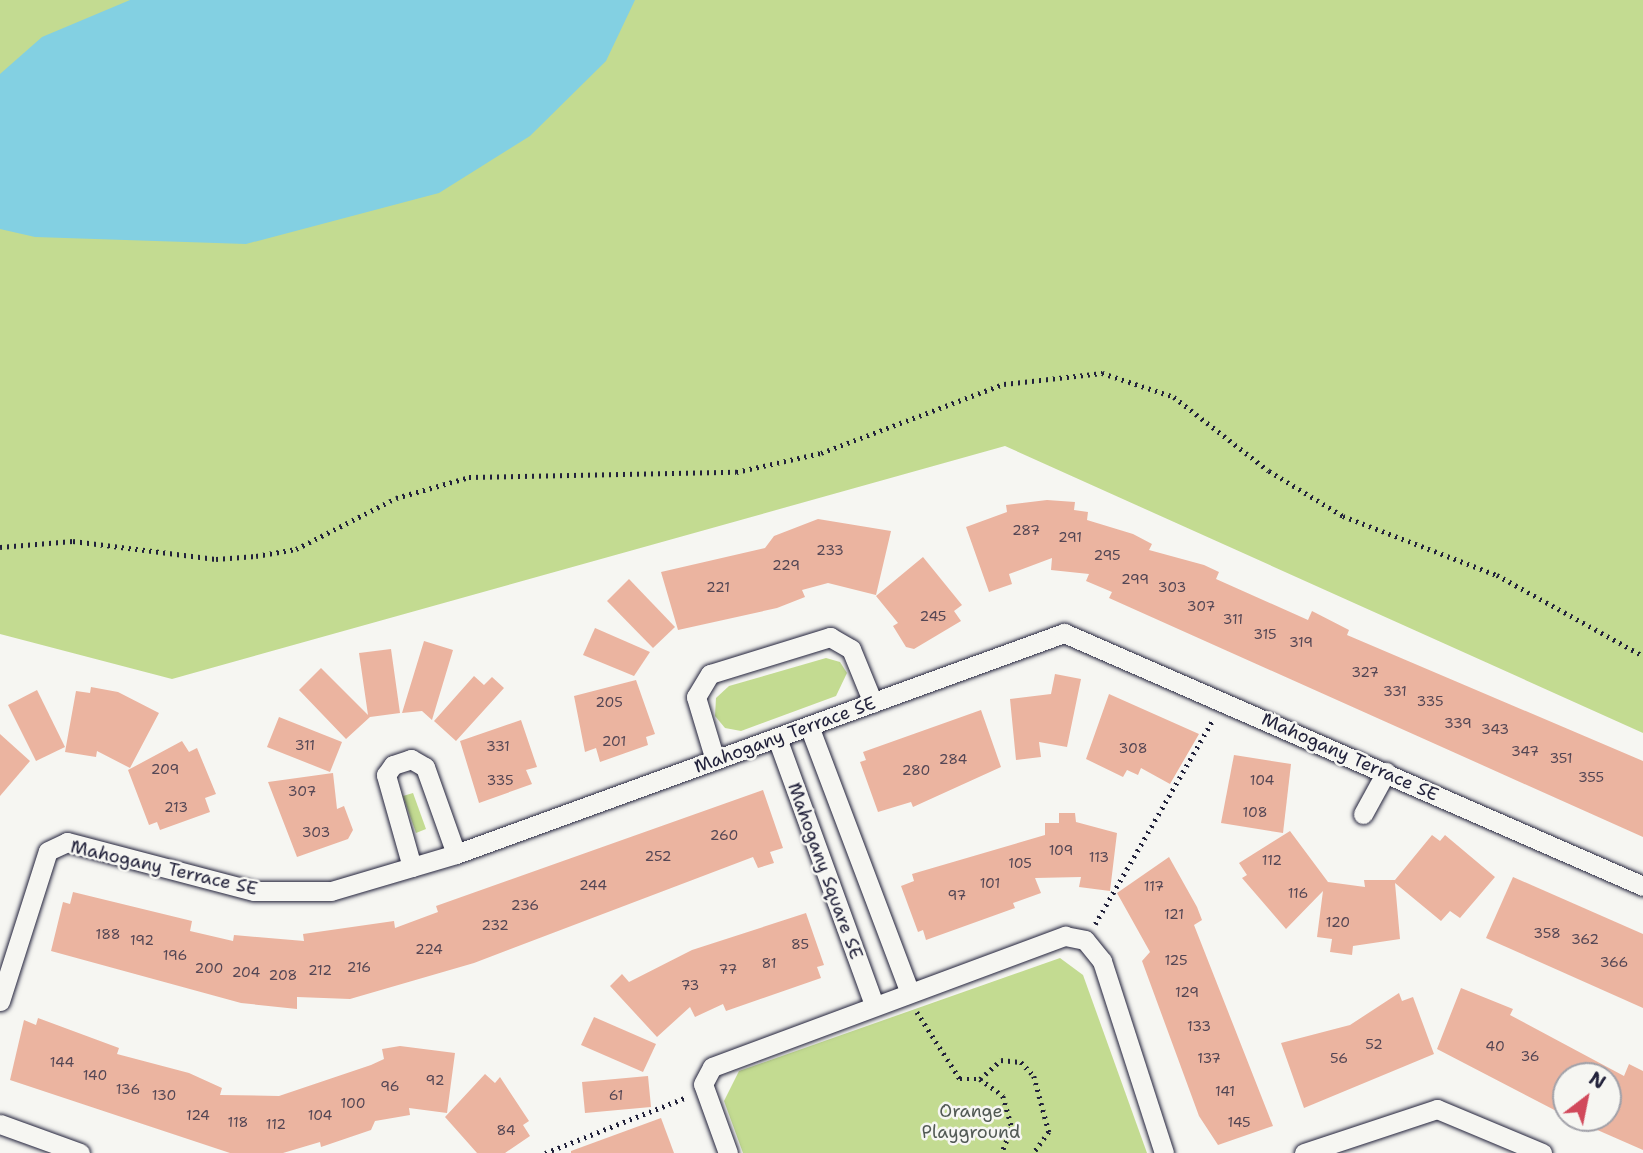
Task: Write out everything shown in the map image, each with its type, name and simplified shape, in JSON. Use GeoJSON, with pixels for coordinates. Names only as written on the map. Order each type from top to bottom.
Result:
{"type":"FeatureCollection","features":[{"type":"Feature","properties":{"kind":"street","name":"Mahogany Terrace SE"},"geometry":{"type":"LineString","coordinates":[[0,1001],[48,851],[67,842],[254,891],[331,891],[456,854],[1065,633],[1643,887]]}},
{"type":"Feature","properties":{"kind":"street"},"geometry":{"type":"LineString","coordinates":[[715,760],[696,697],[710,674],[830,637],[851,649],[873,703]]}},
{"type":"Feature","properties":{"kind":"street","name":"Mahogany Square SE"},"geometry":{"type":"LineString","coordinates":[[809,726],[909,991]]}},
{"type":"Feature","properties":{"kind":"street","name":"Mahogany Square SE"},"geometry":{"type":"LineString","coordinates":[[777,738],[874,1004]]}},
{"type":"Feature","properties":{"kind":"street"},"geometry":{"type":"LineString","coordinates":[[412,867],[386,775],[393,765],[411,759],[425,768],[456,854]]}},
{"type":"Feature","properties":{"kind":"street"},"geometry":{"type":"LineString","coordinates":[[1363,814],[1386,772]]}},
{"type":"Feature","properties":{"kind":"street"},"geometry":{"type":"LineString","coordinates":[[728,1153],[703,1084],[712,1067],[909,991],[1065,936],[1085,940],[1102,961],[1164,1153]]}},
{"type":"Feature","properties":{"kind":"street"},"geometry":{"type":"LineString","coordinates":[[1304,1153],[1437,1109],[1542,1153]]}},
{"type":"Feature","properties":{"kind":"street"},"geometry":{"type":"LineString","coordinates":[[0,1124],[80,1153]]}},
{"type":"Feature","properties":{"kind":"path"},"geometry":{"type":"LineString","coordinates":[[0,547],[73,541],[216,559],[256,556],[296,549],[396,498],[469,477],[736,472],[821,453],[1004,384],[1102,373],[1174,397],[1269,471],[1343,516],[1497,575],[1643,656]]}},
{"type":"Feature","properties":{"kind":"path"},"geometry":{"type":"LineString","coordinates":[[1085,940],[1224,701]]}},
{"type":"Feature","properties":{"kind":"path"},"geometry":{"type":"LineString","coordinates":[[929,1007],[916,1012],[960,1079],[980,1079],[1003,1096],[1011,1116],[1004,1151],[1011,1153]]}},
{"type":"Feature","properties":{"kind":"path"},"geometry":{"type":"LineString","coordinates":[[980,1079],[1001,1060],[1021,1062],[1034,1076],[1049,1132],[1034,1153]]}},
{"type":"Feature","properties":{"kind":"path"},"geometry":{"type":"LineString","coordinates":[[545,1153],[676,1106],[703,1084]]}},
{"type":"Feature","properties":{"kind":"green space"},"geometry":{"type":"Polygon","coordinates":[[[0,0],[1643,0],[1643,733],[1005,446],[172,679],[0,634],[0,0]]]}},
{"type":"Feature","properties":{"kind":"green space"},"geometry":{"type":"Polygon","coordinates":[[[826,658],[840,662],[847,673],[836,696],[741,731],[725,728],[715,716],[716,698],[729,686],[826,658]]]}},
{"type":"Feature","properties":{"kind":"green space"},"geometry":{"type":"Polygon","coordinates":[[[413,793],[426,829],[416,833],[403,796],[413,793]]]}},
{"type":"Feature","properties":{"kind":"green space","name":"Orange Playground"},"geometry":{"type":"Polygon","coordinates":[[[1060,958],[1083,975],[1147,1153],[743,1153],[724,1101],[739,1071],[1060,958]]]}},
{"type":"Feature","properties":{"kind":"water"},"geometry":{"type":"Polygon","coordinates":[[[130,0],[635,0],[606,61],[530,136],[439,193],[246,244],[35,237],[0,229],[0,74],[42,37],[130,0]]]}},
{"type":"Feature","properties":{"kind":"building"},"geometry":{"type":"Polygon","coordinates":[[[1047,500],[1075,502],[1074,510],[1088,512],[1087,520],[1133,534],[1152,544],[1149,550],[1204,565],[1219,572],[1216,579],[1308,620],[1312,611],[1349,630],[1347,635],[1643,761],[1643,837],[1109,598],[1112,592],[1086,581],[1089,574],[1051,570],[1052,558],[1009,574],[1012,584],[989,592],[966,527],[1007,512],[1006,505],[1047,500]]]}},
{"type":"Feature","properties":{"kind":"building"},"geometry":{"type":"Polygon","coordinates":[[[818,519],[891,531],[876,595],[828,583],[802,590],[805,597],[777,608],[678,630],[661,572],[765,548],[774,536],[818,519]]]}},
{"type":"Feature","properties":{"kind":"building"},"geometry":{"type":"Polygon","coordinates":[[[923,557],[962,605],[954,611],[961,621],[914,649],[906,647],[893,626],[898,623],[876,596],[923,557]]]}},
{"type":"Feature","properties":{"kind":"building"},"geometry":{"type":"Polygon","coordinates":[[[629,579],[675,627],[653,648],[607,601],[629,579]]]}},
{"type":"Feature","properties":{"kind":"building"},"geometry":{"type":"Polygon","coordinates":[[[595,628],[650,652],[634,676],[583,655],[595,628]]]}},
{"type":"Feature","properties":{"kind":"building"},"geometry":{"type":"Polygon","coordinates":[[[424,641],[453,650],[432,720],[422,711],[402,713],[424,641]]]}},
{"type":"Feature","properties":{"kind":"building"},"geometry":{"type":"Polygon","coordinates":[[[391,649],[400,713],[370,717],[346,739],[299,690],[321,668],[368,715],[359,653],[391,649]]]}},
{"type":"Feature","properties":{"kind":"building"},"geometry":{"type":"Polygon","coordinates":[[[1055,674],[1081,679],[1067,747],[1039,742],[1041,757],[1016,760],[1010,699],[1051,694],[1055,674]]]}},
{"type":"Feature","properties":{"kind":"building"},"geometry":{"type":"Polygon","coordinates":[[[474,676],[484,685],[492,677],[504,688],[456,741],[434,721],[474,676]]]}},
{"type":"Feature","properties":{"kind":"building"},"geometry":{"type":"Polygon","coordinates":[[[636,680],[655,734],[646,737],[648,745],[600,762],[596,748],[585,752],[574,696],[636,680]]]}},
{"type":"Feature","properties":{"kind":"building"},"geometry":{"type":"Polygon","coordinates":[[[91,687],[118,692],[159,713],[130,768],[97,751],[96,757],[65,752],[76,691],[90,693],[91,687]]]}},
{"type":"Feature","properties":{"kind":"building"},"geometry":{"type":"Polygon","coordinates":[[[37,690],[65,747],[36,761],[8,705],[37,690]]]}},
{"type":"Feature","properties":{"kind":"building"},"geometry":{"type":"Polygon","coordinates":[[[1109,694],[1199,734],[1170,784],[1141,768],[1138,775],[1127,770],[1123,777],[1086,759],[1109,694]]]}},
{"type":"Feature","properties":{"kind":"building"},"geometry":{"type":"Polygon","coordinates":[[[981,710],[1001,767],[913,807],[911,802],[878,812],[860,762],[866,760],[863,752],[981,710]]]}},
{"type":"Feature","properties":{"kind":"building"},"geometry":{"type":"Polygon","coordinates":[[[279,717],[342,742],[330,772],[267,747],[279,717]]]}},
{"type":"Feature","properties":{"kind":"building"},"geometry":{"type":"Polygon","coordinates":[[[521,720],[537,767],[526,770],[532,784],[479,803],[460,741],[521,720]]]}},
{"type":"Feature","properties":{"kind":"building"},"geometry":{"type":"Polygon","coordinates":[[[0,734],[30,761],[0,796],[0,734]]]}},
{"type":"Feature","properties":{"kind":"building"},"geometry":{"type":"Polygon","coordinates":[[[182,741],[189,752],[197,748],[216,794],[205,798],[210,812],[160,830],[157,822],[149,825],[128,770],[182,741]]]}},
{"type":"Feature","properties":{"kind":"building"},"geometry":{"type":"Polygon","coordinates":[[[1234,755],[1291,764],[1283,833],[1221,823],[1234,755]]]}},
{"type":"Feature","properties":{"kind":"building"},"geometry":{"type":"Polygon","coordinates":[[[333,773],[337,809],[344,806],[353,830],[348,839],[297,857],[268,782],[333,773]]]}},
{"type":"Feature","properties":{"kind":"building"},"geometry":{"type":"Polygon","coordinates":[[[763,790],[783,848],[770,852],[774,863],[758,868],[753,857],[474,963],[350,999],[297,997],[297,1009],[241,1003],[51,951],[63,902],[70,904],[73,892],[192,921],[190,931],[233,941],[234,935],[304,941],[303,934],[394,921],[395,928],[438,912],[436,906],[763,790]]]}},
{"type":"Feature","properties":{"kind":"building"},"geometry":{"type":"Polygon","coordinates":[[[1059,813],[1075,813],[1076,822],[1117,833],[1110,891],[1079,887],[1081,877],[1035,878],[1041,893],[1013,903],[1015,908],[926,940],[923,930],[918,932],[901,886],[914,881],[912,874],[1045,835],[1045,823],[1059,823],[1059,813]]]}},
{"type":"Feature","properties":{"kind":"building"},"geometry":{"type":"Polygon","coordinates":[[[1290,831],[1328,882],[1365,887],[1364,880],[1395,880],[1432,835],[1440,841],[1445,835],[1495,877],[1460,918],[1450,911],[1441,921],[1395,883],[1400,939],[1353,946],[1352,955],[1330,952],[1332,939],[1317,937],[1323,891],[1286,929],[1242,878],[1247,875],[1239,863],[1290,831]]]}},
{"type":"Feature","properties":{"kind":"building"},"geometry":{"type":"Polygon","coordinates":[[[1169,857],[1197,907],[1202,920],[1194,925],[1273,1126],[1218,1145],[1199,1116],[1142,961],[1150,952],[1117,893],[1169,857]]]}},
{"type":"Feature","properties":{"kind":"building"},"geometry":{"type":"Polygon","coordinates":[[[1513,877],[1643,934],[1643,1008],[1486,938],[1513,877]]]}},
{"type":"Feature","properties":{"kind":"building"},"geometry":{"type":"Polygon","coordinates":[[[806,913],[824,965],[817,967],[821,978],[726,1011],[723,1004],[695,1017],[690,1007],[657,1037],[610,986],[622,974],[629,982],[692,950],[806,913]]]}},
{"type":"Feature","properties":{"kind":"building"},"geometry":{"type":"Polygon","coordinates":[[[1461,988],[1513,1009],[1510,1015],[1598,1062],[1552,1062],[1552,1109],[1437,1049],[1461,988]]]}},
{"type":"Feature","properties":{"kind":"building"},"geometry":{"type":"Polygon","coordinates":[[[1399,993],[1402,1001],[1413,997],[1434,1054],[1304,1108],[1281,1043],[1350,1025],[1399,993]]]}},
{"type":"Feature","properties":{"kind":"building"},"geometry":{"type":"Polygon","coordinates":[[[594,1017],[656,1044],[643,1072],[581,1045],[594,1017]]]}},
{"type":"Feature","properties":{"kind":"building"},"geometry":{"type":"Polygon","coordinates":[[[38,1018],[119,1048],[117,1054],[189,1073],[222,1088],[220,1095],[279,1096],[371,1065],[384,1059],[382,1049],[400,1046],[455,1053],[447,1113],[409,1108],[410,1115],[375,1121],[371,1130],[321,1147],[320,1142],[283,1153],[230,1153],[10,1080],[24,1020],[36,1025],[38,1018]]]}},
{"type":"Feature","properties":{"kind":"building"},"geometry":{"type":"Polygon","coordinates":[[[1629,1064],[1643,1071],[1643,1150],[1602,1132],[1622,1132],[1622,1075],[1624,1076],[1629,1064]]]}},
{"type":"Feature","properties":{"kind":"building"},"geometry":{"type":"Polygon","coordinates":[[[485,1074],[495,1083],[500,1077],[529,1121],[523,1125],[530,1136],[505,1153],[477,1153],[445,1117],[485,1074]]]}},
{"type":"Feature","properties":{"kind":"building"},"geometry":{"type":"Polygon","coordinates":[[[648,1076],[651,1107],[585,1113],[582,1082],[648,1076]]]}},
{"type":"Feature","properties":{"kind":"building"},"geometry":{"type":"Polygon","coordinates":[[[661,1118],[674,1153],[571,1153],[571,1151],[661,1118]]]}}]}
